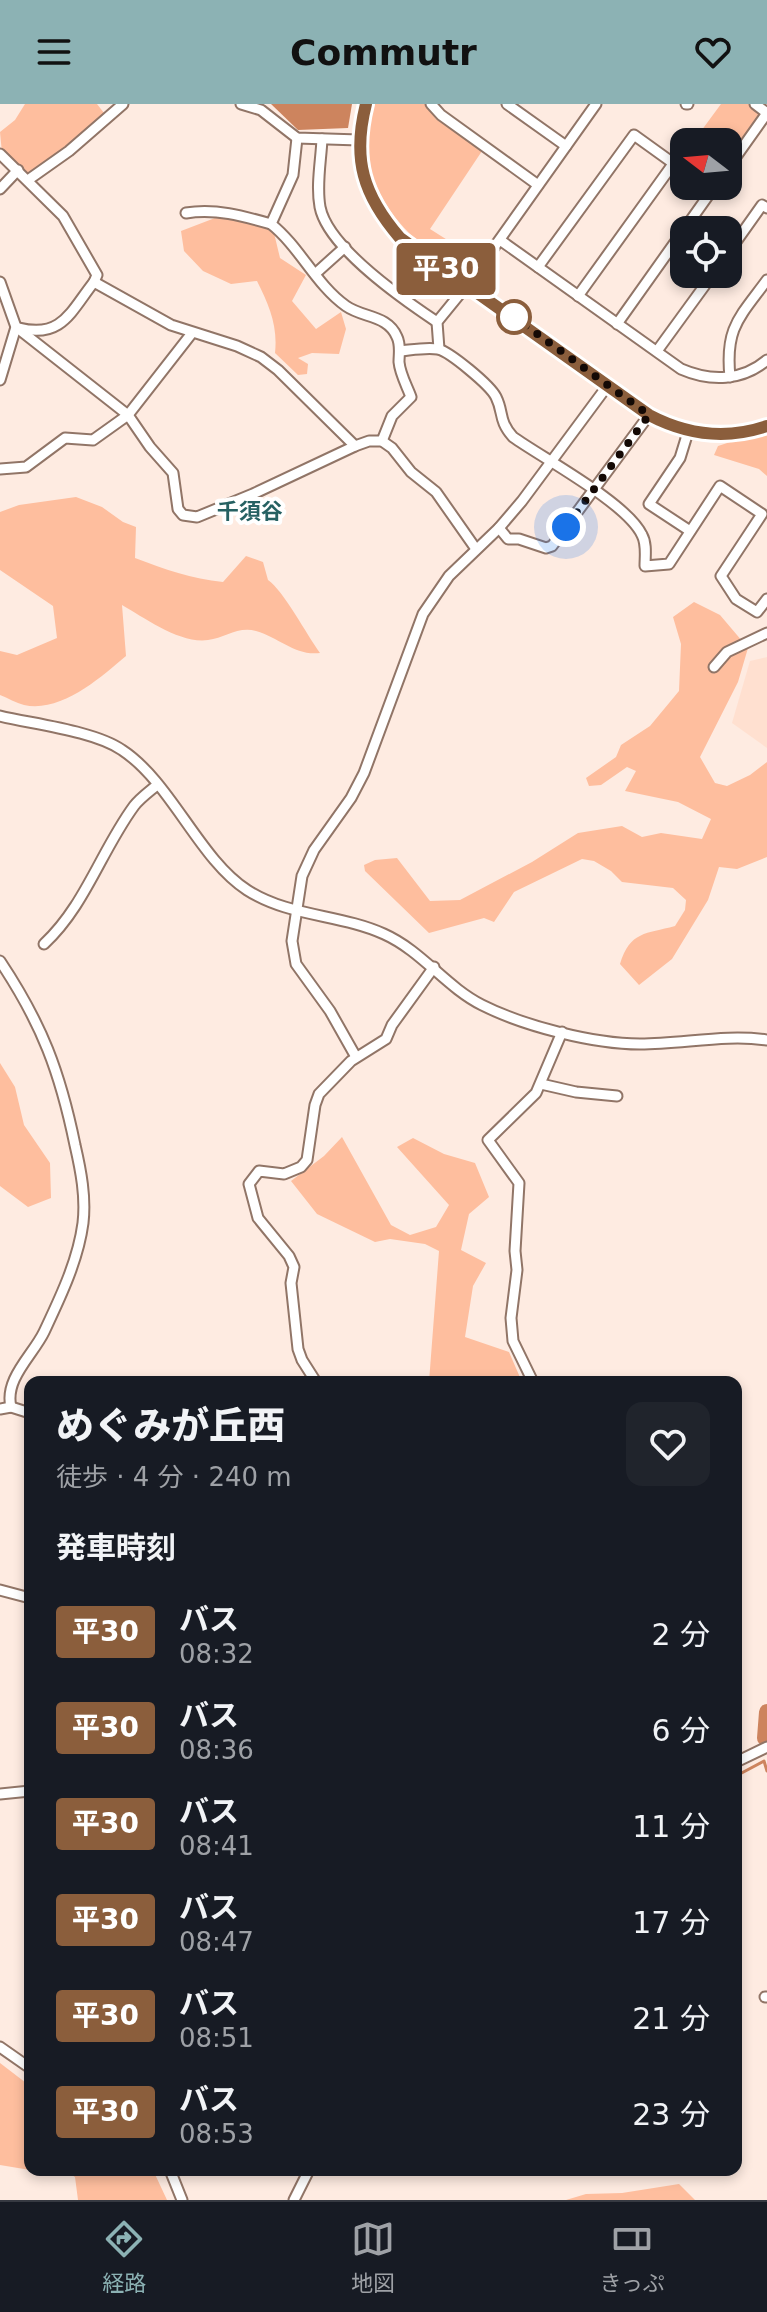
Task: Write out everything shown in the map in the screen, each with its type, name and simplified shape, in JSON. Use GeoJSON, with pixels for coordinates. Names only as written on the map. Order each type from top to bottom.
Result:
{"type":"FeatureCollection","features":[{"type":"Feature","properties":{"kind":"street"},"geometry":{"type":"LineString","coordinates":[[28,180],[69,151],[123,104]]}},
{"type":"Feature","properties":{"kind":"street"},"geometry":{"type":"LineString","coordinates":[[241,104],[261,110],[297,138],[359,140]]}},
{"type":"Feature","properties":{"kind":"street"},"geometry":{"type":"LineString","coordinates":[[366,104],[359,140],[365,182],[373,202],[400,238],[649,415],[688,432],[728,434],[767,426]]}},
{"type":"Feature","properties":{"kind":"street"},"geometry":{"type":"LineString","coordinates":[[431,104],[441,115],[538,185]]}},
{"type":"Feature","properties":{"kind":"street"},"geometry":{"type":"LineString","coordinates":[[507,104],[566,146]]}},
{"type":"Feature","properties":{"kind":"street"},"geometry":{"type":"LineString","coordinates":[[742,148],[767,113],[755,104]]}},
{"type":"Feature","properties":{"kind":"street"},"geometry":{"type":"LineString","coordinates":[[439,349],[437,322],[500,240],[594,105]]}},
{"type":"Feature","properties":{"kind":"street"},"geometry":{"type":"LineString","coordinates":[[538,267],[634,135],[670,162]]}},
{"type":"Feature","properties":{"kind":"street"},"geometry":{"type":"LineString","coordinates":[[271,224],[293,175],[297,138]]}},
{"type":"Feature","properties":{"kind":"street"},"geometry":{"type":"LineString","coordinates":[[322,139],[321,211],[345,247],[397,295],[437,322]]}},
{"type":"Feature","properties":{"kind":"street"},"geometry":{"type":"LineString","coordinates":[[0,154],[69,223],[97,275],[60,325],[37,332],[16,327]]}},
{"type":"Feature","properties":{"kind":"street"},"geometry":{"type":"LineString","coordinates":[[578,296],[670,168]]}},
{"type":"Feature","properties":{"kind":"street"},"geometry":{"type":"LineString","coordinates":[[0,189],[18,170]]}},
{"type":"Feature","properties":{"kind":"street"},"geometry":{"type":"LineString","coordinates":[[617,324],[703,200]]}},
{"type":"Feature","properties":{"kind":"street"},"geometry":{"type":"LineString","coordinates":[[742,233],[762,205],[767,208]]}},
{"type":"Feature","properties":{"kind":"street"},"geometry":{"type":"LineString","coordinates":[[186,213],[201,210],[219,212],[271,224],[286,236],[315,274],[345,305],[389,325],[398,338],[399,365],[411,397],[392,416],[382,441]]}},
{"type":"Feature","properties":{"kind":"street"},"geometry":{"type":"LineString","coordinates":[[500,240],[696,376],[730,377],[744,374],[767,360]]}},
{"type":"Feature","properties":{"kind":"street"},"geometry":{"type":"LineString","coordinates":[[315,274],[345,247]]}},
{"type":"Feature","properties":{"kind":"street"},"geometry":{"type":"LineString","coordinates":[[730,377],[730,339],[735,325],[763,292],[767,280]]}},
{"type":"Feature","properties":{"kind":"street"},"geometry":{"type":"LineString","coordinates":[[0,282],[16,327],[128,415],[173,473],[178,509],[183,515],[190,517],[253,494],[355,446],[382,441],[392,448],[411,472],[436,492],[476,549]]}},
{"type":"Feature","properties":{"kind":"street"},"geometry":{"type":"LineString","coordinates":[[94,282],[171,325],[261,357],[355,446]]}},
{"type":"Feature","properties":{"kind":"street"},"geometry":{"type":"LineString","coordinates":[[657,351],[703,288]]}},
{"type":"Feature","properties":{"kind":"street"},"geometry":{"type":"LineString","coordinates":[[0,380],[16,327]]}},
{"type":"Feature","properties":{"kind":"street"},"geometry":{"type":"LineString","coordinates":[[0,469],[26,467],[36,462],[59,440],[93,440],[128,415],[192,333]]}},
{"type":"Feature","properties":{"kind":"street"},"geometry":{"type":"LineString","coordinates":[[400,351],[439,349],[482,381],[497,399],[499,416],[505,429],[550,463],[594,490],[625,514],[640,531],[644,539],[645,566],[669,564],[720,486],[762,514],[721,576],[736,599],[757,612],[767,599]]}},
{"type":"Feature","properties":{"kind":"street"},"geometry":{"type":"LineString","coordinates":[[356,1057],[330,1011],[296,964],[292,941],[302,876],[314,850],[351,798],[364,773],[423,614],[449,576],[499,528],[608,385]]}},
{"type":"Feature","properties":{"kind":"street"},"geometry":{"type":"LineString","coordinates":[[499,528],[508,539],[519,539],[546,548],[552,546],[649,415]]}},
{"type":"Feature","properties":{"kind":"street"},"geometry":{"type":"LineString","coordinates":[[688,432],[680,458],[649,504],[690,531]]}},
{"type":"Feature","properties":{"kind":"street"},"geometry":{"type":"LineString","coordinates":[[714,667],[727,652],[767,633]]}},
{"type":"Feature","properties":{"kind":"street"},"geometry":{"type":"LineString","coordinates":[[0,716],[58,729],[122,749],[157,785],[224,868],[245,889],[278,907],[381,933],[403,943],[481,1005],[562,1032],[607,1043],[642,1044],[721,1038],[767,1040]]}},
{"type":"Feature","properties":{"kind":"street"},"geometry":{"type":"LineString","coordinates":[[44,944],[62,927],[75,907],[135,803],[157,785]]}},
{"type":"Feature","properties":{"kind":"street"},"geometry":{"type":"LineString","coordinates":[[0,961],[55,1062],[77,1153],[84,1211],[78,1248],[66,1282],[42,1337],[20,1369],[9,1398],[11,1407]]}},
{"type":"Feature","properties":{"kind":"street"},"geometry":{"type":"LineString","coordinates":[[312,1376],[298,1349],[291,1283],[294,1267],[289,1256],[258,1218],[249,1184],[259,1171],[284,1174],[301,1167],[307,1160],[319,1094],[356,1057],[386,1039],[392,1025],[434,967]]}},
{"type":"Feature","properties":{"kind":"street"},"geometry":{"type":"LineString","coordinates":[[530,1376],[513,1341],[511,1318],[517,1270],[515,1251],[519,1183],[517,1176],[488,1140],[529,1102],[541,1084],[562,1032]]}},
{"type":"Feature","properties":{"kind":"street"},"geometry":{"type":"LineString","coordinates":[[541,1084],[576,1092],[617,1096]]}},
{"type":"Feature","properties":{"kind":"street"},"geometry":{"type":"LineString","coordinates":[[0,1409],[11,1407],[24,1411]]}},
{"type":"Feature","properties":{"kind":"street"},"geometry":{"type":"LineString","coordinates":[[0,1590],[24,1596]]}},
{"type":"Feature","properties":{"kind":"street"},"geometry":{"type":"LineString","coordinates":[[742,1759],[767,1747]]}},
{"type":"Feature","properties":{"kind":"street"},"geometry":{"type":"LineString","coordinates":[[0,1794],[24,1792]]}},
{"type":"Feature","properties":{"kind":"street"},"geometry":{"type":"LineString","coordinates":[[0,2047],[24,2064]]}},
{"type":"Feature","properties":{"kind":"street"},"geometry":{"type":"LineString","coordinates":[[172,2176],[182,2200]]}},
{"type":"Feature","properties":{"kind":"street"},"geometry":{"type":"LineString","coordinates":[[294,2200],[306,2176]]}},
{"type":"Feature","properties":{"kind":"shaded area"},"geometry":{"type":"Polygon","coordinates":[[[25,104],[97,104],[104,113],[58,155],[24,175],[2,153],[0,132],[15,120],[25,104]]]}},
{"type":"Feature","properties":{"kind":"shaded area"},"geometry":{"type":"Polygon","coordinates":[[[271,104],[352,104],[348,128],[298,130],[271,104]]]}},
{"type":"Feature","properties":{"kind":"shaded area"},"geometry":{"type":"Polygon","coordinates":[[[371,104],[425,104],[436,119],[482,151],[430,229],[479,260],[472,269],[466,271],[422,244],[386,205],[368,157],[367,122],[371,104]]]}},
{"type":"Feature","properties":{"kind":"shaded area"},"geometry":{"type":"Polygon","coordinates":[[[721,104],[748,104],[758,111],[759,118],[742,142],[742,128],[703,128],[721,104]]]}},
{"type":"Feature","properties":{"kind":"shaded area"},"geometry":{"type":"Polygon","coordinates":[[[215,218],[258,220],[274,233],[280,258],[306,275],[292,301],[316,329],[341,312],[346,329],[339,354],[312,353],[298,358],[308,364],[307,374],[298,375],[275,353],[272,316],[257,281],[231,284],[203,271],[184,251],[181,231],[215,218]]]}},
{"type":"Feature","properties":{"kind":"shaded area"},"geometry":{"type":"Polygon","coordinates":[[[767,430],[767,476],[759,469],[714,455],[718,446],[767,430]]]}},
{"type":"Feature","properties":{"kind":"shaded area"},"geometry":{"type":"Polygon","coordinates":[[[76,497],[102,507],[136,527],[135,558],[157,566],[223,582],[246,556],[263,562],[268,580],[288,603],[320,653],[303,652],[249,630],[208,640],[186,638],[163,629],[122,605],[126,656],[92,683],[66,699],[38,706],[24,705],[0,695],[0,651],[17,655],[57,638],[53,606],[0,570],[0,512],[19,505],[76,497]]]}},
{"type":"Feature","properties":{"kind":"shaded area"},"geometry":{"type":"Polygon","coordinates":[[[694,602],[720,615],[748,648],[738,682],[700,757],[715,783],[727,786],[750,775],[767,762],[767,857],[737,869],[719,867],[708,900],[672,959],[639,985],[620,964],[634,940],[647,933],[675,926],[685,910],[686,900],[673,888],[622,882],[594,861],[582,859],[514,892],[494,922],[484,918],[429,933],[365,871],[364,865],[375,860],[397,858],[430,901],[460,900],[532,862],[578,833],[622,826],[642,837],[661,833],[702,839],[711,819],[678,802],[625,791],[636,771],[627,767],[601,785],[589,786],[586,778],[616,757],[621,745],[650,726],[679,691],[681,644],[673,617],[694,602]]]}},
{"type":"Feature","properties":{"kind":"shaded area"},"geometry":{"type":"Polygon","coordinates":[[[767,657],[767,748],[732,723],[750,661],[767,657]]]}},
{"type":"Feature","properties":{"kind":"shaded area"},"geometry":{"type":"Polygon","coordinates":[[[0,1063],[15,1087],[24,1125],[50,1163],[51,1198],[28,1207],[0,1186],[0,1063]]]}},
{"type":"Feature","properties":{"kind":"shaded area"},"geometry":{"type":"Polygon","coordinates":[[[342,1137],[391,1225],[410,1235],[436,1227],[449,1205],[397,1147],[413,1138],[444,1154],[475,1163],[489,1197],[469,1214],[461,1250],[486,1263],[473,1286],[465,1337],[509,1352],[519,1376],[429,1376],[439,1251],[425,1244],[390,1239],[375,1242],[317,1214],[291,1181],[324,1156],[342,1137]]]}},
{"type":"Feature","properties":{"kind":"shaded area"},"geometry":{"type":"Polygon","coordinates":[[[0,2063],[24,2081],[24,2169],[0,2165],[0,2063]]]}},
{"type":"Feature","properties":{"kind":"shaded area"},"geometry":{"type":"Polygon","coordinates":[[[156,2176],[167,2200],[78,2200],[75,2177],[156,2176]]]}},
{"type":"Feature","properties":{"kind":"shaded area"},"geometry":{"type":"Polygon","coordinates":[[[679,2184],[695,2200],[566,2200],[586,2194],[622,2193],[679,2184]]]}},
{"type":"Feature","properties":{"kind":"waterway"},"geometry":{"type":"LineString","coordinates":[[765,1738],[767,1712]]}},
{"type":"Feature","properties":{"kind":"waterway"},"geometry":{"type":"LineString","coordinates":[[742,1773],[764,1761],[767,1771]]}},
{"type":"Feature","properties":{"kind":"bus line","name":"平30"},"geometry":{"type":"LineString","coordinates":[[366,104],[359,140],[365,182],[373,202],[400,238],[649,415],[688,432],[706,434],[749,432],[767,426]]}},
{"type":"Feature","properties":{"kind":"district","name":"千須谷"},"geometry":{"type":"Point","coordinates":[250,511]}},
{"type":"Feature","properties":{"kind":"route"},"geometry":{"type":"LineString","coordinates":[[514,317],[649,415],[566,527]]}}]}
